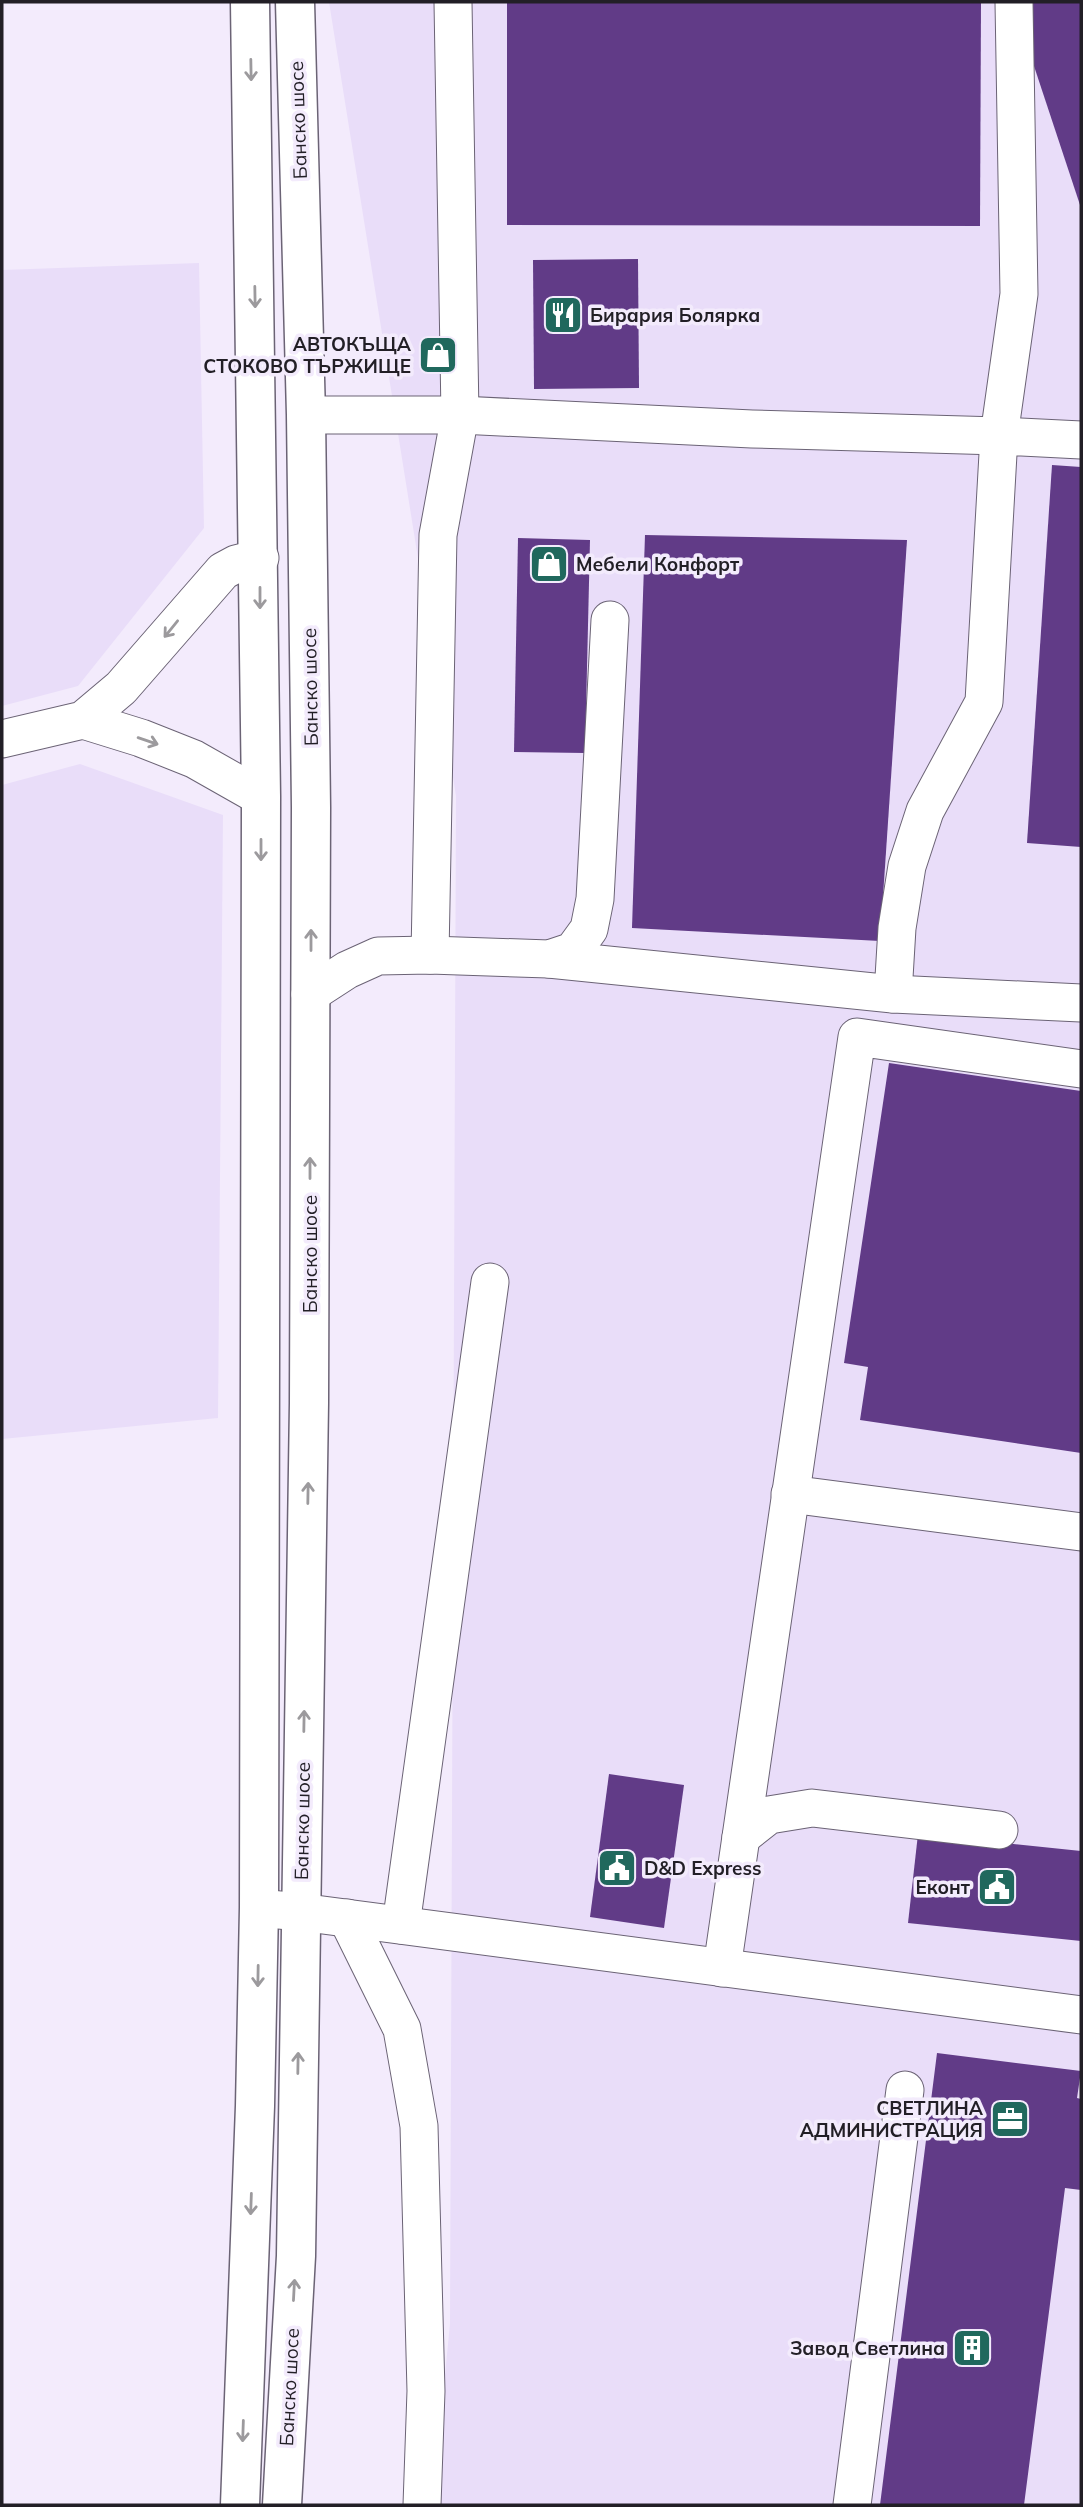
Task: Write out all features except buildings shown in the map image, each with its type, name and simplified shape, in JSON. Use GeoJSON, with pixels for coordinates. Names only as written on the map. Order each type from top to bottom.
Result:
{"type":"FeatureCollection","features":[{"type":"Feature","properties":{"kind":"main road"},"geometry":{"type":"LineString","coordinates":[[240,2505],[254,2133],[259,1908],[260,558],[250,2]]}},
{"type":"Feature","properties":{"kind":"main road","name":"Банско шосе"},"geometry":{"type":"LineString","coordinates":[[282,2505],[296,2256],[309,1390],[311,807],[306,415],[295,2]]}},
{"type":"Feature","properties":{"kind":"main road"},"geometry":{"type":"LineString","coordinates":[[260,558],[268,558],[280,564],[289,582],[311,807]]}},
{"type":"Feature","properties":{"kind":"street"},"geometry":{"type":"LineString","coordinates":[[430,955],[438,535],[460,415],[453,2]]}},
{"type":"Feature","properties":{"kind":"street"},"geometry":{"type":"LineString","coordinates":[[893,994],[897,928],[907,866],[925,811],[985,702],[999,436],[1019,294],[1014,2]]}},
{"type":"Feature","properties":{"kind":"street"},"geometry":{"type":"LineString","coordinates":[[306,415],[460,415],[752,429],[1081,440]]}},
{"type":"Feature","properties":{"kind":"street"},"geometry":{"type":"LineString","coordinates":[[2,739],[82,720],[121,688],[223,571],[236,564],[260,558]]}},
{"type":"Feature","properties":{"kind":"street"},"geometry":{"type":"LineString","coordinates":[[549,959],[573,951],[589,929],[595,899],[610,620]]}},
{"type":"Feature","properties":{"kind":"street"},"geometry":{"type":"LineString","coordinates":[[82,720],[141,738],[194,759],[261,797]]}},
{"type":"Feature","properties":{"kind":"street"},"geometry":{"type":"LineString","coordinates":[[310,994],[347,970],[378,956],[430,955],[549,959],[893,994],[1081,1003]]}},
{"type":"Feature","properties":{"kind":"street"},"geometry":{"type":"LineString","coordinates":[[722,1968],[857,1037],[1081,1069]]}},
{"type":"Feature","properties":{"kind":"street"},"geometry":{"type":"LineString","coordinates":[[401,1925],[490,1282]]}},
{"type":"Feature","properties":{"kind":"street"},"geometry":{"type":"LineString","coordinates":[[790,1494],[1081,1532]]}},
{"type":"Feature","properties":{"kind":"street"},"geometry":{"type":"LineString","coordinates":[[741,1838],[769,1815],[812,1808],[999,1830]]}},
{"type":"Feature","properties":{"kind":"street"},"geometry":{"type":"LineString","coordinates":[[259,1908],[1081,2015]]}},
{"type":"Feature","properties":{"kind":"street"},"geometry":{"type":"LineString","coordinates":[[347,1918],[402,2029],[419,2126],[426,2391],[422,2505]]}},
{"type":"Feature","properties":{"kind":"street"},"geometry":{"type":"LineString","coordinates":[[852,2505],[905,2090]]}},
{"type":"Feature","properties":{"kind":"shaded area"},"geometry":{"type":"Polygon","coordinates":[[[329,2],[1081,2],[1081,2505],[432,2505],[450,2324],[456,796],[329,2]]]}},
{"type":"Feature","properties":{"kind":"shaded area"},"geometry":{"type":"Polygon","coordinates":[[[199,263],[204,528],[78,686],[2,706],[2,270],[199,263]]]}},
{"type":"Feature","properties":{"kind":"shaded area"},"geometry":{"type":"Polygon","coordinates":[[[80,764],[223,815],[218,1418],[2,1439],[2,785],[80,764]]]}},
{"type":"Feature","properties":{"kind":"place","name":"Бирария Болярка"},"geometry":{"type":"Point","coordinates":[563,315]}},
{"type":"Feature","properties":{"kind":"place","name":"АВТОКЪЩА СТОКОВО ТЪРЖИЩЕ"},"geometry":{"type":"Point","coordinates":[438,355]}},
{"type":"Feature","properties":{"kind":"place","name":"Мебели Конфорт"},"geometry":{"type":"Point","coordinates":[549,564]}},
{"type":"Feature","properties":{"kind":"place","name":"D&D Express"},"geometry":{"type":"Point","coordinates":[617,1868]}},
{"type":"Feature","properties":{"kind":"place","name":"Еконт"},"geometry":{"type":"Point","coordinates":[997,1887]}},
{"type":"Feature","properties":{"kind":"place","name":"СВЕТЛИНА АДМИНИСТРАЦИЯ"},"geometry":{"type":"Point","coordinates":[1010,2119]}},
{"type":"Feature","properties":{"kind":"place","name":"Завод Светлина"},"geometry":{"type":"Point","coordinates":[972,2348]}}]}
